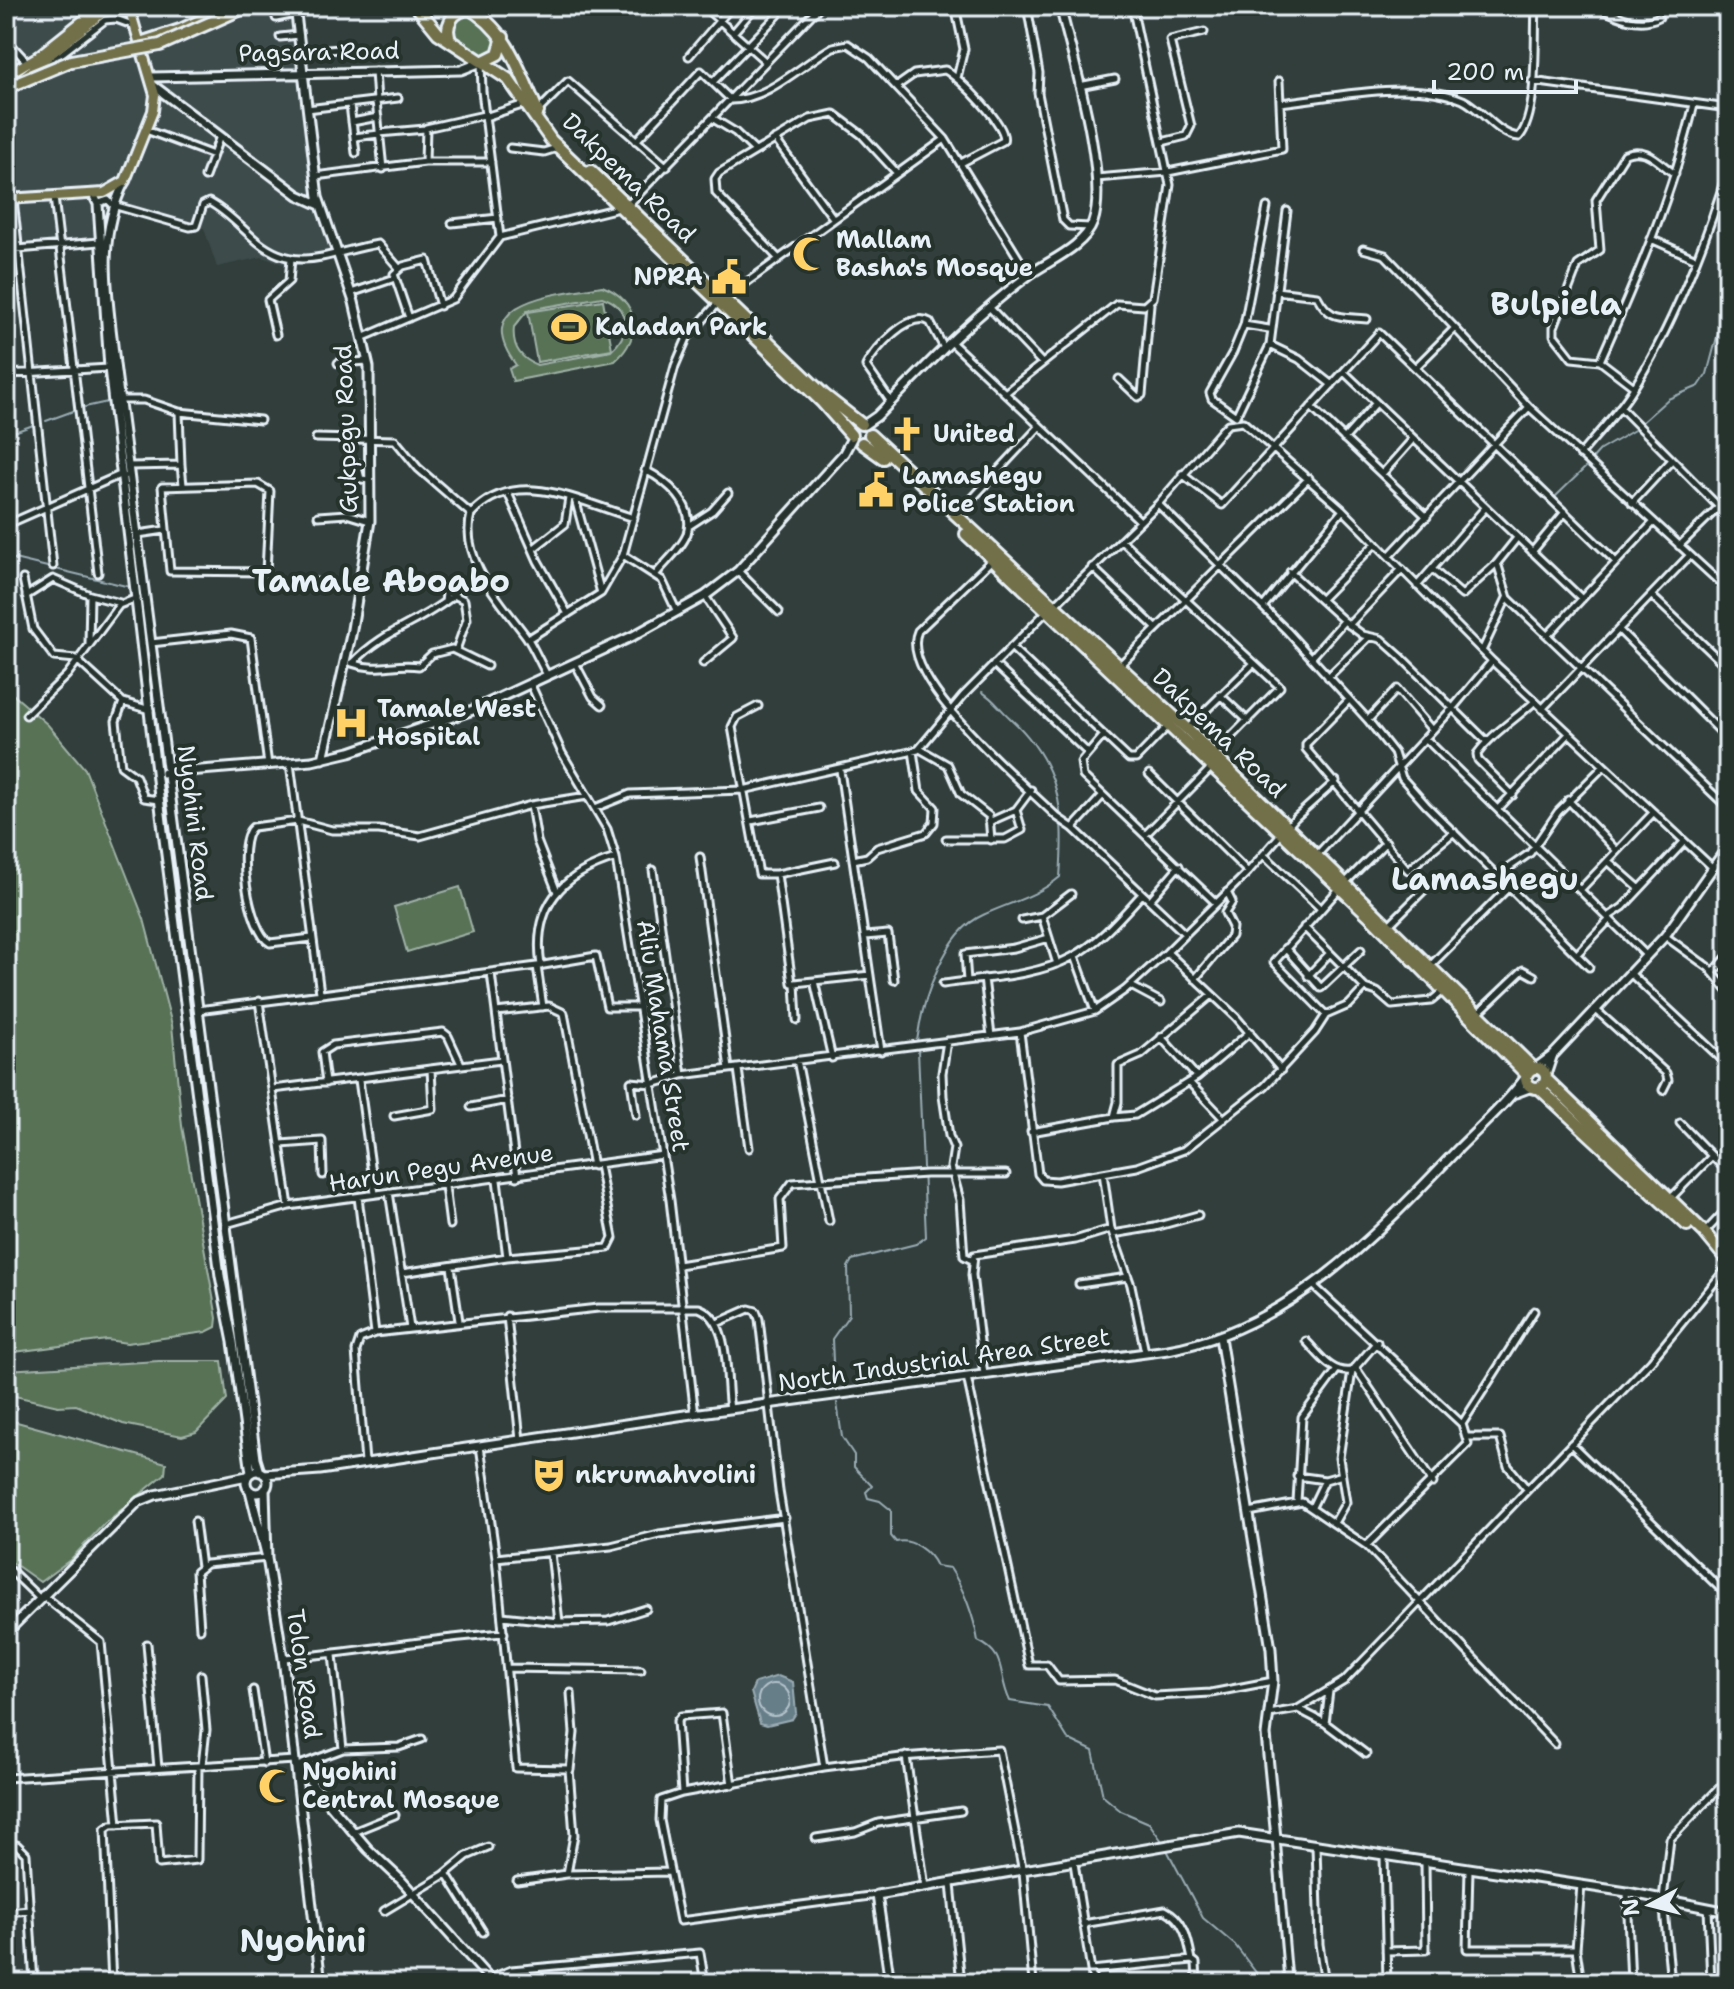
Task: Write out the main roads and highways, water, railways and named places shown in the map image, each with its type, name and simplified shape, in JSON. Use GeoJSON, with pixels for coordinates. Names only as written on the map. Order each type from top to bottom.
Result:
{"type":"FeatureCollection","features":[{"type":"Feature","properties":{"kind":"highway"},"geometry":{"type":"LineString","coordinates":[[6,81],[64,57],[161,39],[232,6]]}},
{"type":"Feature","properties":{"kind":"highway"},"geometry":{"type":"LineString","coordinates":[[6,90],[62,64],[160,45],[248,6]]}},
{"type":"Feature","properties":{"kind":"highway"},"geometry":{"type":"LineString","coordinates":[[416,6],[433,29],[451,42],[483,62],[498,54],[503,37],[472,9],[460,10],[450,19],[447,32],[451,42]]}},
{"type":"Feature","properties":{"kind":"highway","name":"Dakpema Road"},"geometry":{"type":"LineString","coordinates":[[503,37],[538,111],[552,133],[624,207],[840,410],[861,434],[992,559],[1119,666],[1187,729],[1213,760]]}},
{"type":"Feature","properties":{"kind":"highway","name":"Dakpema Road"},"geometry":{"type":"LineString","coordinates":[[483,62],[508,79],[558,148],[624,207]]}},
{"type":"Feature","properties":{"kind":"highway","name":"Dakpema Road"},"geometry":{"type":"LineString","coordinates":[[861,434],[956,516],[1170,724],[1286,829],[1535,1077]]}},
{"type":"Feature","properties":{"kind":"highway","name":"Dakpema Road"},"geometry":{"type":"LineString","coordinates":[[1286,829],[1317,855],[1343,885],[1390,924],[1478,1013],[1535,1077]]}},
{"type":"Feature","properties":{"kind":"highway"},"geometry":{"type":"LineString","coordinates":[[1535,1077],[1714,1246]]}},
{"type":"Feature","properties":{"kind":"highway"},"geometry":{"type":"LineString","coordinates":[[1646,1182],[1670,1199],[1704,1232],[1728,1263]]}},
{"type":"Feature","properties":{"kind":"main road"},"geometry":{"type":"LineString","coordinates":[[6,75],[28,63],[101,6]]}},
{"type":"Feature","properties":{"kind":"main road"},"geometry":{"type":"LineString","coordinates":[[6,90],[111,6]]}},
{"type":"Feature","properties":{"kind":"main road"},"geometry":{"type":"LineString","coordinates":[[140,42],[180,29],[232,6]]}},
{"type":"Feature","properties":{"kind":"main road"},"geometry":{"type":"LineString","coordinates":[[144,55],[255,6]]}},
{"type":"Feature","properties":{"kind":"main road"},"geometry":{"type":"LineString","coordinates":[[158,774],[323,759],[473,710],[677,612],[738,571],[946,343],[1029,275],[1083,239],[1091,227],[1096,214],[1095,178],[1079,86],[1060,6]]}},
{"type":"Feature","properties":{"kind":"main road"},"geometry":{"type":"LineString","coordinates":[[10,199],[110,192],[125,181],[155,103],[153,82],[130,7]]}},
{"type":"Feature","properties":{"kind":"main road","name":"Gukpegu Road"},"geometry":{"type":"LineString","coordinates":[[296,10],[320,205],[351,293],[368,361],[370,521],[349,661],[323,759]]}},
{"type":"Feature","properties":{"kind":"main road","name":"Pagsara Road"},"geometry":{"type":"LineString","coordinates":[[153,82],[303,72],[461,70],[483,62]]}},
{"type":"Feature","properties":{"kind":"main road"},"geometry":{"type":"LineString","coordinates":[[153,82],[298,195],[320,205]]}},
{"type":"Feature","properties":{"kind":"main road","name":"Nyohini Road"},"geometry":{"type":"LineString","coordinates":[[125,181],[113,205],[106,255],[120,400],[256,1459],[266,1487],[267,1558]]}},
{"type":"Feature","properties":{"kind":"main road","name":"Nyohini Road"},"geometry":{"type":"LineString","coordinates":[[93,194],[98,204],[109,368],[163,831],[220,1276],[233,1342],[249,1490],[267,1558]]}},
{"type":"Feature","properties":{"kind":"main road"},"geometry":{"type":"LineString","coordinates":[[163,831],[169,826],[175,830]]}},
{"type":"Feature","properties":{"kind":"main road","name":"North Industrial Area Street"},"geometry":{"type":"LineString","coordinates":[[220,1484],[262,1473],[291,1473],[1193,1346],[1220,1337],[1314,1286],[1360,1247],[1513,1094],[1535,1077],[1647,956],[1665,936],[1728,846]]}},
{"type":"Feature","properties":{"kind":"main road"},"geometry":{"type":"LineString","coordinates":[[1220,1337],[1273,1681],[1267,1753],[1276,1838]]}},
{"type":"Feature","properties":{"kind":"main road","name":"North Industrial Area Street"},"geometry":{"type":"LineString","coordinates":[[220,1484],[259,1493],[291,1473]]}},
{"type":"Feature","properties":{"kind":"main road"},"geometry":{"type":"LineString","coordinates":[[6,1633],[138,1502],[155,1495],[220,1484]]}},
{"type":"Feature","properties":{"kind":"main road","name":"Tolon Road"},"geometry":{"type":"LineString","coordinates":[[267,1558],[297,1763],[321,1983]]}},
{"type":"Feature","properties":{"kind":"main road"},"geometry":{"type":"LineString","coordinates":[[297,1763],[353,1832],[491,1980]]}},
{"type":"Feature","properties":{"kind":"main road"},"geometry":{"type":"LineString","coordinates":[[890,1983],[877,1895],[1160,1848],[1229,1833],[1627,1892],[1728,1912]]}},
{"type":"Feature","properties":{"kind":"water"},"geometry":{"type":"Polygon","coordinates":[[[778,1676],[793,1682],[796,1713],[792,1719],[767,1725],[760,1723],[751,1692],[755,1683],[778,1676]]]}},
{"type":"Feature","properties":{"kind":"waterway"},"geometry":{"type":"LineString","coordinates":[[1641,423],[1668,399],[1699,386],[1707,374],[1728,296]]}},
{"type":"Feature","properties":{"kind":"waterway"},"geometry":{"type":"LineString","coordinates":[[85,407],[112,401]]}},
{"type":"Feature","properties":{"kind":"waterway"},"geometry":{"type":"LineString","coordinates":[[46,421],[76,410]]}},
{"type":"Feature","properties":{"kind":"waterway"},"geometry":{"type":"LineString","coordinates":[[6,435],[36,424]]}},
{"type":"Feature","properties":{"kind":"waterway"},"geometry":{"type":"LineString","coordinates":[[1591,460],[1600,450],[1636,429]]}},
{"type":"Feature","properties":{"kind":"waterway"},"geometry":{"type":"LineString","coordinates":[[1556,496],[1587,466]]}},
{"type":"Feature","properties":{"kind":"waterway"},"geometry":{"type":"LineString","coordinates":[[6,557],[130,587]]}},
{"type":"Feature","properties":{"kind":"waterway"},"geometry":{"type":"LineString","coordinates":[[917,1041],[930,988],[957,936],[983,915],[1032,894],[1060,877],[1060,810],[1049,771],[1026,735],[982,692]]}},
{"type":"Feature","properties":{"kind":"waterway"},"geometry":{"type":"LineString","coordinates":[[168,833],[232,1306]]}},
{"type":"Feature","properties":{"kind":"waterway"},"geometry":{"type":"LineString","coordinates":[[834,1384],[832,1339],[849,1315],[848,1267],[852,1260],[916,1244],[926,1237],[918,1050]]}},
{"type":"Feature","properties":{"kind":"waterway"},"geometry":{"type":"LineString","coordinates":[[837,1403],[842,1437],[854,1455],[854,1467],[872,1486],[866,1492],[868,1498],[880,1501],[891,1510],[891,1536],[896,1542],[914,1544],[929,1555],[936,1566],[950,1568],[968,1603],[978,1641],[998,1659],[1010,1701],[1048,1707],[1068,1739],[1093,1751],[1103,1796],[1121,1811],[1149,1823],[1164,1844]]}},
{"type":"Feature","properties":{"kind":"waterway"},"geometry":{"type":"LineString","coordinates":[[1167,1850],[1203,1918],[1235,1945],[1264,1983]]}},
{"type":"Feature","properties":{"kind":"place","name":"Mallam Basha's Mosque"},"geometry":{"type":"Point","coordinates":[810,254]}},
{"type":"Feature","properties":{"kind":"place","name":"NPRA"},"geometry":{"type":"Point","coordinates":[729,277]}},
{"type":"Feature","properties":{"kind":"place","name":"Kaladan Park"},"geometry":{"type":"Point","coordinates":[569,327]}},
{"type":"Feature","properties":{"kind":"place","name":"United"},"geometry":{"type":"Point","coordinates":[907,434]}},
{"type":"Feature","properties":{"kind":"place","name":"Lamashegu Police Station"},"geometry":{"type":"Point","coordinates":[876,490]}},
{"type":"Feature","properties":{"kind":"place","name":"Tamale West Hospital"},"geometry":{"type":"Point","coordinates":[351,723]}},
{"type":"Feature","properties":{"kind":"place","name":"nkrumahvolini"},"geometry":{"type":"Point","coordinates":[549,1475]}},
{"type":"Feature","properties":{"kind":"place","name":"Nyohini Central Mosque"},"geometry":{"type":"Point","coordinates":[276,1786]}},
{"type":"Feature","properties":{"kind":"district","name":"Bulpiela"},"geometry":{"type":"Point","coordinates":[1556,304]}},
{"type":"Feature","properties":{"kind":"district","name":"Tamale Aboabo"},"geometry":{"type":"Point","coordinates":[381,581]}},
{"type":"Feature","properties":{"kind":"district","name":"Lamashegu"},"geometry":{"type":"Point","coordinates":[1485,879]}},
{"type":"Feature","properties":{"kind":"district","name":"Nyohini"},"geometry":{"type":"Point","coordinates":[303,1941]}}]}
